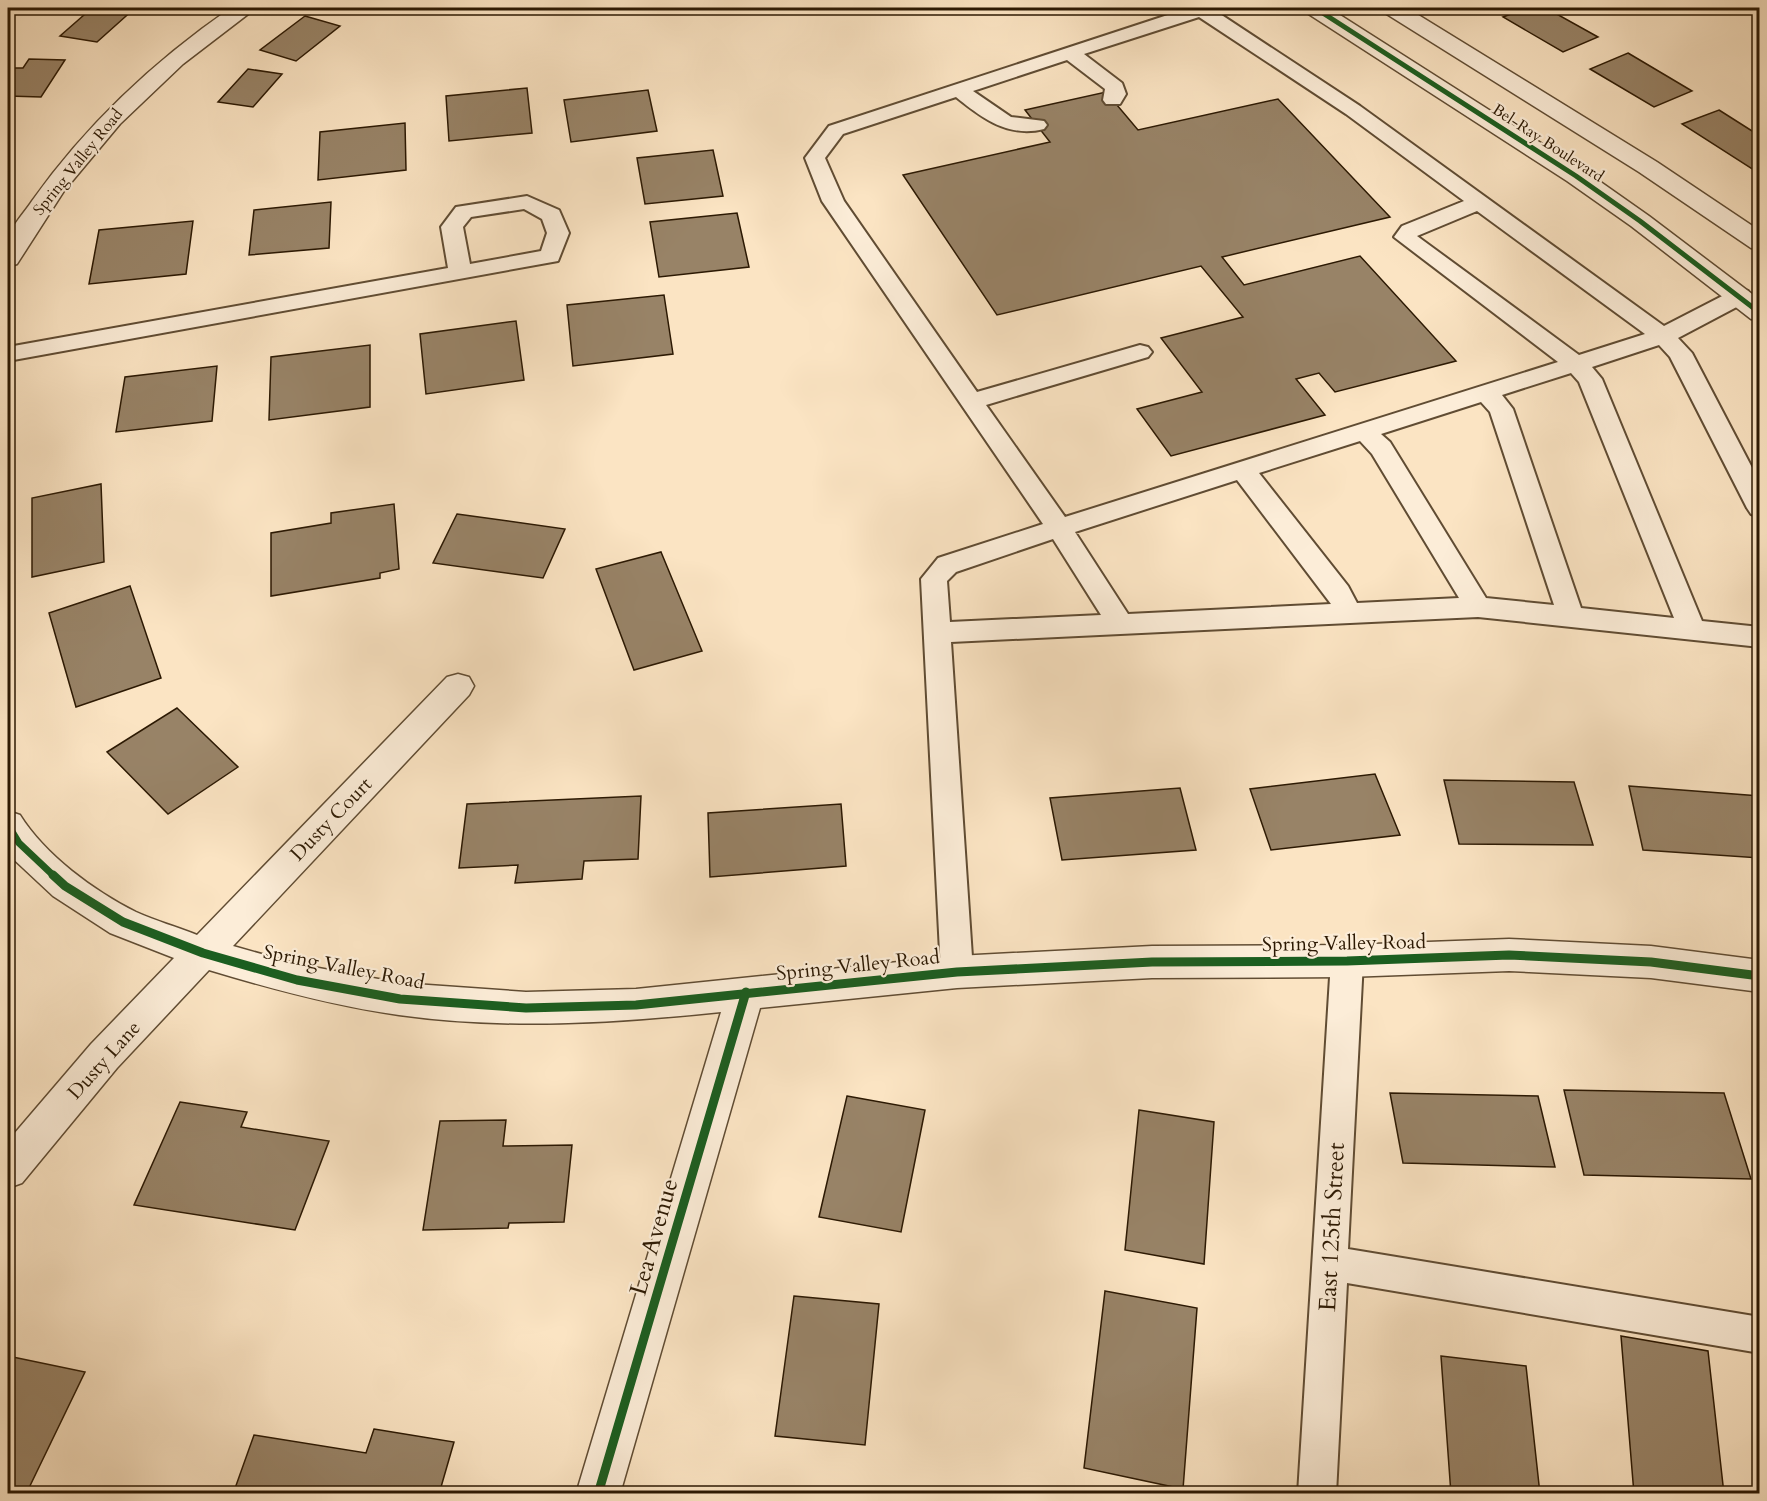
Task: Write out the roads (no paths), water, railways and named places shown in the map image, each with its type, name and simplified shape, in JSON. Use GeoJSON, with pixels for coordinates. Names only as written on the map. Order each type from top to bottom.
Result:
{"type":"FeatureCollection","features":[{"type":"Feature","properties":{"kind":"street","name":"Spring Valley Road"},"geometry":{"type":"LineString","coordinates":[[8,259],[19,218],[125,104],[175,58],[244,8]]}},
{"type":"Feature","properties":{"kind":"street","name":"Bel-Ray Boulevard"},"geometry":{"type":"LineString","coordinates":[[1315,8],[1576,176],[1750,293],[1760,313]]}},
{"type":"Feature","properties":{"kind":"street","name":"Bel-Ray Boulevard"},"geometry":{"type":"LineString","coordinates":[[1393,8],[1648,167],[1760,243]]}},
{"type":"Feature","properties":{"kind":"street","name":"Dusty Court"},"geometry":{"type":"LineString","coordinates":[[204,953],[458,686]]}},
{"type":"Feature","properties":{"kind":"street","name":"Spring Valley Road"},"geometry":{"type":"LineString","coordinates":[[8,825],[19,843],[65,886],[123,922],[204,953],[297,980],[400,999],[515,1007],[636,1005],[957,972],[1152,962],[1347,961],[1509,955],[1651,962],[1760,975]]}},
{"type":"Feature","properties":{"kind":"street","name":"Dusty Lane"},"geometry":{"type":"LineString","coordinates":[[8,1170],[104,1056],[204,953]]}},
{"type":"Feature","properties":{"kind":"street","name":"Lea Avenue"},"geometry":{"type":"LineString","coordinates":[[598,1494],[746,992]]}},
{"type":"Feature","properties":{"kind":"lane"},"geometry":{"type":"LineString","coordinates":[[1120,624],[1059,528],[833,201],[815,158],[836,130],[1203,8],[1353,110],[1663,336],[1680,353],[1760,508]]}},
{"type":"Feature","properties":{"kind":"lane"},"geometry":{"type":"LineString","coordinates":[[1070,53],[1115,87],[1116,94],[1113,100]]}},
{"type":"Feature","properties":{"kind":"lane"},"geometry":{"type":"LineString","coordinates":[[959,90],[1014,127],[1037,125]]}},
{"type":"Feature","properties":{"kind":"lane"},"geometry":{"type":"LineString","coordinates":[[8,354],[550,256],[558,233],[551,215],[527,202],[464,213],[452,227],[460,272]]}},
{"type":"Feature","properties":{"kind":"lane"},"geometry":{"type":"LineString","coordinates":[[1479,202],[1410,231],[1405,237],[1575,363],[1590,379],[1692,630]]}},
{"type":"Feature","properties":{"kind":"lane"},"geometry":{"type":"LineString","coordinates":[[957,972],[934,579],[947,565],[1663,336],[1750,293]]}},
{"type":"Feature","properties":{"kind":"lane"},"geometry":{"type":"LineString","coordinates":[[972,401],[1140,352]]}},
{"type":"Feature","properties":{"kind":"lane"},"geometry":{"type":"LineString","coordinates":[[1485,392],[1501,409],[1571,617]]}},
{"type":"Feature","properties":{"kind":"lane"},"geometry":{"type":"LineString","coordinates":[[1364,431],[1381,448],[1478,607]]}},
{"type":"Feature","properties":{"kind":"lane"},"geometry":{"type":"LineString","coordinates":[[1243,470],[1339,593],[1348,613]]}},
{"type":"Feature","properties":{"kind":"lane"},"geometry":{"type":"LineString","coordinates":[[938,633],[1478,607],[1760,637]]}},
{"type":"Feature","properties":{"kind":"lane","name":"East 125th Street"},"geometry":{"type":"LineString","coordinates":[[1317,1494],[1347,961]]}},
{"type":"Feature","properties":{"kind":"lane"},"geometry":{"type":"LineString","coordinates":[[1330,1263],[1760,1335]]}}]}
